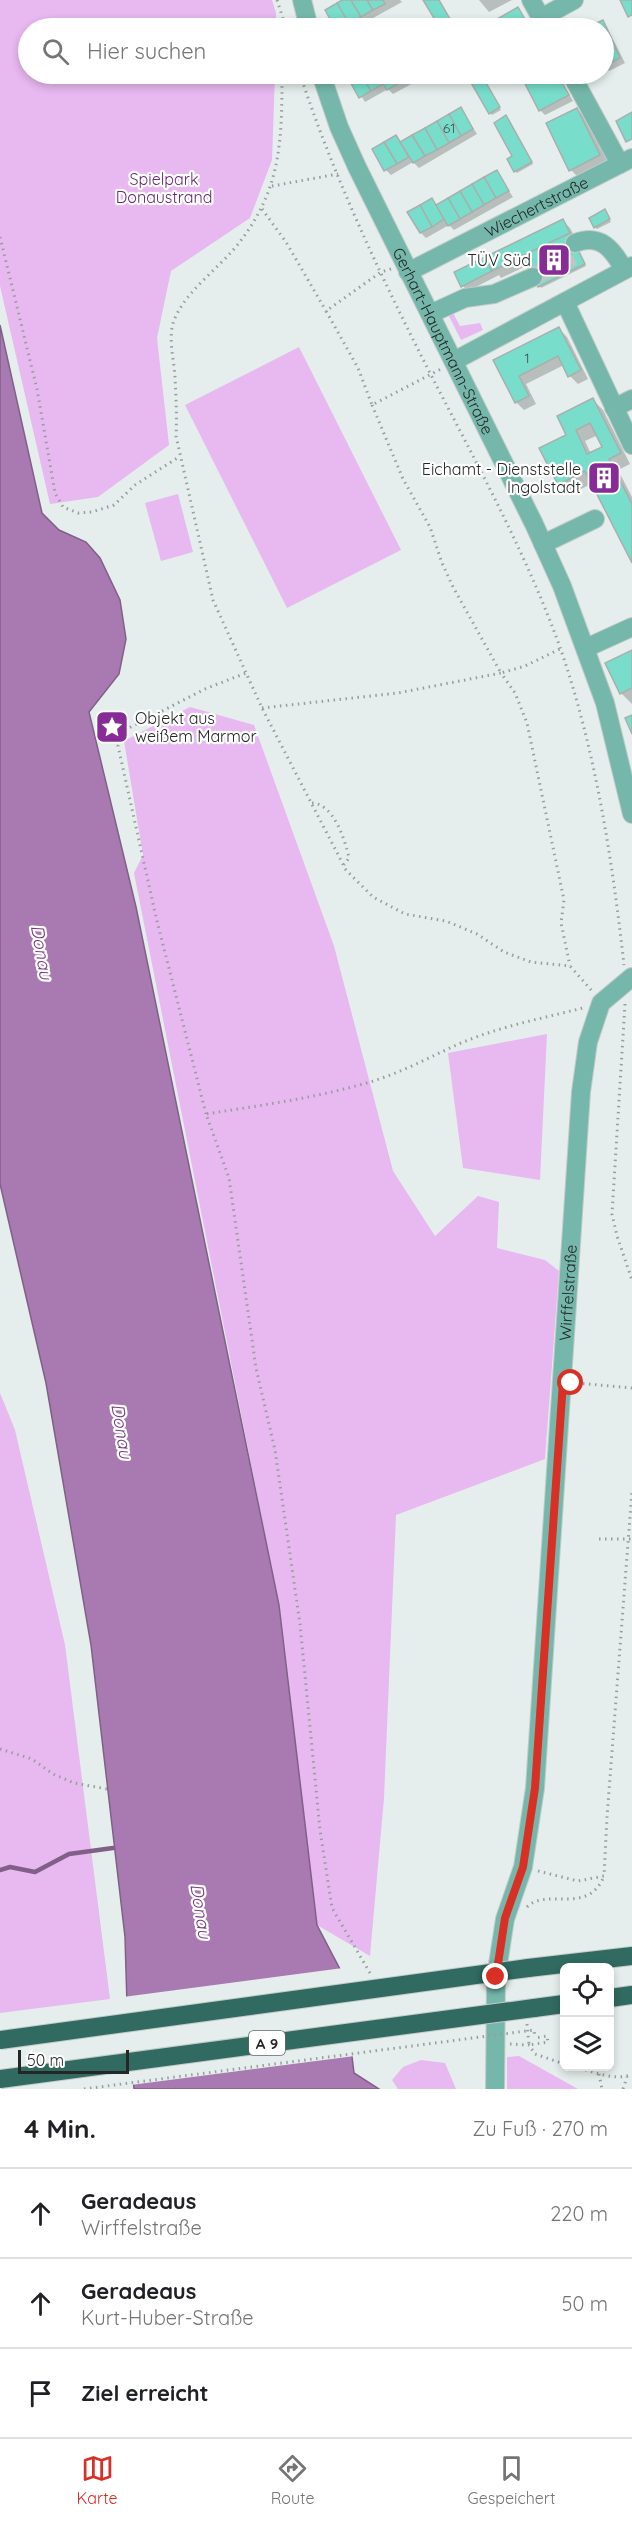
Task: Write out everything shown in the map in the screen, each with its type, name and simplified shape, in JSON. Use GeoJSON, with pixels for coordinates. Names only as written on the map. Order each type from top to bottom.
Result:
{"type":"FeatureCollection","features":[{"type":"Feature","properties":{"kind":"highway"},"geometry":{"type":"LineString","coordinates":[[0,2040],[528,1968],[632,1956]]}},
{"type":"Feature","properties":{"kind":"highway"},"geometry":{"type":"LineString","coordinates":[[614,1997],[632,1995]]}},
{"type":"Feature","properties":{"kind":"highway","name":"A 9"},"geometry":{"type":"LineString","coordinates":[[0,2079],[530,2015],[560,2005]]}},
{"type":"Feature","properties":{"kind":"street"},"geometry":{"type":"LineString","coordinates":[[302,0],[306,18]]}},
{"type":"Feature","properties":{"kind":"street"},"geometry":{"type":"LineString","coordinates":[[531,0],[541,18]]}},
{"type":"Feature","properties":{"kind":"street"},"geometry":{"type":"LineString","coordinates":[[551,18],[574,0]]}},
{"type":"Feature","properties":{"kind":"street","name":"Gerhart-Hauptmann-Straße"},"geometry":{"type":"LineString","coordinates":[[324,84],[339,127],[543,544],[586,648],[626,757],[632,814]]}},
{"type":"Feature","properties":{"kind":"street"},"geometry":{"type":"LineString","coordinates":[[577,84],[626,161]]}},
{"type":"Feature","properties":{"kind":"street","name":"Wiechertstraße"},"geometry":{"type":"LineString","coordinates":[[408,272],[626,161]]}},
{"type":"Feature","properties":{"kind":"street"},"geometry":{"type":"LineString","coordinates":[[454,361],[628,268],[603,242],[593,239],[577,248]]}},
{"type":"Feature","properties":{"kind":"street"},"geometry":{"type":"LineString","coordinates":[[430,315],[465,298],[494,294],[530,272]]}},
{"type":"Feature","properties":{"kind":"street"},"geometry":{"type":"LineString","coordinates":[[565,302],[632,445]]}},
{"type":"Feature","properties":{"kind":"street"},"geometry":{"type":"LineString","coordinates":[[614,408],[632,399]]}},
{"type":"Feature","properties":{"kind":"street"},"geometry":{"type":"LineString","coordinates":[[543,544],[595,519]]}},
{"type":"Feature","properties":{"kind":"street"},"geometry":{"type":"LineString","coordinates":[[586,648],[632,627]]}},
{"type":"Feature","properties":{"kind":"street"},"geometry":{"type":"LineString","coordinates":[[601,1003],[629,979]]}},
{"type":"Feature","properties":{"kind":"street","name":"Wirffelstraße"},"geometry":{"type":"LineString","coordinates":[[495,2089],[496,1977],[505,1918],[523,1867],[535,1788],[581,1092],[588,1042],[601,1003]]}},
{"type":"Feature","properties":{"kind":"path"},"geometry":{"type":"LineString","coordinates":[[279,0],[282,18]]}},
{"type":"Feature","properties":{"kind":"path"},"geometry":{"type":"LineString","coordinates":[[282,84],[278,160],[272,186],[262,209],[234,249],[189,297],[174,319],[172,342],[177,408],[176,436],[213,600],[262,708],[344,865],[373,897],[405,914],[446,921],[477,934],[504,952],[531,962],[570,966]]}},
{"type":"Feature","properties":{"kind":"path"},"geometry":{"type":"LineString","coordinates":[[304,84],[381,272],[498,505],[527,568],[560,649],[586,728],[604,813],[629,979],[612,1214],[632,1280]]}},
{"type":"Feature","properties":{"kind":"path"},"geometry":{"type":"LineString","coordinates":[[272,186],[339,174]]}},
{"type":"Feature","properties":{"kind":"path"},"geometry":{"type":"LineString","coordinates":[[206,1114],[296,1099],[360,1085],[403,1070],[451,1047],[517,1024],[601,1003],[570,966],[561,923],[564,900],[527,723],[515,693],[501,673],[453,587],[430,527],[403,479],[358,368],[286,242],[262,209]]}},
{"type":"Feature","properties":{"kind":"path"},"geometry":{"type":"LineString","coordinates":[[0,237],[37,389],[55,493],[63,507],[78,513],[92,512],[114,505],[135,485],[179,457]]}},
{"type":"Feature","properties":{"kind":"path"},"geometry":{"type":"LineString","coordinates":[[326,311],[381,272]]}},
{"type":"Feature","properties":{"kind":"path"},"geometry":{"type":"LineString","coordinates":[[372,405],[454,361]]}},
{"type":"Feature","properties":{"kind":"path"},"geometry":{"type":"LineString","coordinates":[[262,708],[398,693],[501,673],[525,666],[560,649]]}},
{"type":"Feature","properties":{"kind":"path"},"geometry":{"type":"LineString","coordinates":[[246,673],[205,689],[123,731],[118,747],[156,917],[206,1114],[229,1178],[256,1368],[275,1450],[298,1613],[320,1830],[332,1908],[371,1975]]}},
{"type":"Feature","properties":{"kind":"path"},"geometry":{"type":"LineString","coordinates":[[312,803],[319,803],[325,808],[342,834],[349,858],[344,865]]}},
{"type":"Feature","properties":{"kind":"path"},"geometry":{"type":"LineString","coordinates":[[563,1382],[632,1388]]}},
{"type":"Feature","properties":{"kind":"path"},"geometry":{"type":"LineString","coordinates":[[523,1912],[538,1901],[585,1896],[600,1887],[604,1876],[632,1491]]}},
{"type":"Feature","properties":{"kind":"path"},"geometry":{"type":"LineString","coordinates":[[599,1539],[630,1539]]}},
{"type":"Feature","properties":{"kind":"path"},"geometry":{"type":"LineString","coordinates":[[0,1749],[32,1759],[53,1774],[74,1783],[107,1789]]}},
{"type":"Feature","properties":{"kind":"path"},"geometry":{"type":"LineString","coordinates":[[523,1867],[578,1881],[604,1876]]}},
{"type":"Feature","properties":{"kind":"path"},"geometry":{"type":"LineString","coordinates":[[530,2015],[530,2045],[536,2054],[560,2063]]}},
{"type":"Feature","properties":{"kind":"path"},"geometry":{"type":"LineString","coordinates":[[84,2089],[534,2031],[535,2038],[547,2036],[548,2042],[530,2045],[496,2044]]}},
{"type":"Feature","properties":{"kind":"path"},"geometry":{"type":"LineString","coordinates":[[588,2071],[627,2076],[632,2074]]}},
{"type":"Feature","properties":{"kind":"path"},"geometry":{"type":"LineString","coordinates":[[599,2074],[602,2089]]}},
{"type":"Feature","properties":{"kind":"path"},"geometry":{"type":"LineString","coordinates":[[623,2089],[627,2076]]}},
{"type":"Feature","properties":{"kind":"green space","name":"Spielpark Donaustrand"},"geometry":{"type":"Polygon","coordinates":[[[0,0],[272,0],[276,18],[18,18],[18,84],[275,84],[272,160],[250,218],[171,271],[157,338],[169,445],[98,497],[50,504],[0,286],[0,0]]]}},
{"type":"Feature","properties":{"kind":"green space"},"geometry":{"type":"Polygon","coordinates":[[[453,313],[460,326],[480,323],[483,330],[461,340],[449,316],[453,313]]]}},
{"type":"Feature","properties":{"kind":"green space"},"geometry":{"type":"Polygon","coordinates":[[[299,347],[401,550],[287,608],[185,405],[299,347]]]}},
{"type":"Feature","properties":{"kind":"green space"},"geometry":{"type":"Polygon","coordinates":[[[178,494],[193,552],[161,561],[145,503],[178,494]]]}},
{"type":"Feature","properties":{"kind":"green space"},"geometry":{"type":"Polygon","coordinates":[[[190,707],[254,725],[334,946],[393,1171],[435,1236],[478,1196],[499,1202],[497,1248],[545,1260],[559,1271],[545,1459],[396,1515],[384,1798],[370,1956],[317,1925],[279,1605],[134,873],[143,855],[124,741],[190,707]]]}},
{"type":"Feature","properties":{"kind":"green space"},"geometry":{"type":"Polygon","coordinates":[[[547,1034],[540,1180],[463,1168],[448,1053],[547,1034]]]}},
{"type":"Feature","properties":{"kind":"green space"},"geometry":{"type":"Polygon","coordinates":[[[0,1393],[15,1430],[65,1645],[110,1999],[0,2013],[0,1393]]]}},
{"type":"Feature","properties":{"kind":"green space"},"geometry":{"type":"Polygon","coordinates":[[[519,2056],[578,2089],[507,2089],[507,2057],[519,2056]]]}},
{"type":"Feature","properties":{"kind":"green space"},"geometry":{"type":"Polygon","coordinates":[[[421,2060],[445,2063],[456,2089],[398,2089],[392,2080],[403,2067],[421,2060]]]}},
{"type":"Feature","properties":{"kind":"water","name":"Donau"},"geometry":{"type":"Polygon","coordinates":[[[0,325],[42,513],[59,530],[86,542],[100,558],[120,600],[126,639],[119,674],[89,712],[136,907],[279,1605],[317,1925],[342,1973],[354,2073],[379,2089],[134,2089],[127,2005],[125,1937],[91,1645],[46,1383],[0,1184],[0,325]]]}},
{"type":"Feature","properties":{"kind":"pier"},"geometry":{"type":"Polygon","coordinates":[[[343,1968],[355,2056],[131,2085],[123,1997],[343,1968]]]}},
{"type":"Feature","properties":{"kind":"building"},"geometry":{"type":"Polygon","coordinates":[[[342,0],[351,0],[361,17],[346,18],[337,3],[342,0]]]}},
{"type":"Feature","properties":{"kind":"building"},"geometry":{"type":"Polygon","coordinates":[[[351,0],[367,0],[373,10],[361,17],[351,0]]]}},
{"type":"Feature","properties":{"kind":"building"},"geometry":{"type":"Polygon","coordinates":[[[367,0],[383,0],[385,4],[373,10],[367,0]]]}},
{"type":"Feature","properties":{"kind":"building"},"geometry":{"type":"Polygon","coordinates":[[[423,0],[439,0],[450,18],[434,18],[423,0]]]}},
{"type":"Feature","properties":{"kind":"building"},"geometry":{"type":"Polygon","coordinates":[[[620,0],[632,0],[632,15],[628,17],[620,0]]]}},
{"type":"Feature","properties":{"kind":"building"},"geometry":{"type":"Polygon","coordinates":[[[337,3],[346,18],[329,18],[325,10],[337,3]]]}},
{"type":"Feature","properties":{"kind":"building"},"geometry":{"type":"Polygon","coordinates":[[[518,7],[524,18],[499,18],[518,7]]]}},
{"type":"Feature","properties":{"kind":"building"},"geometry":{"type":"Polygon","coordinates":[[[614,45],[620,58],[614,61],[614,45]]]}},
{"type":"Feature","properties":{"kind":"building"},"geometry":{"type":"Polygon","coordinates":[[[351,84],[367,84],[371,91],[359,98],[351,84]]]}},
{"type":"Feature","properties":{"kind":"building"},"geometry":{"type":"Polygon","coordinates":[[[367,84],[383,84],[371,91],[367,84]]]}},
{"type":"Feature","properties":{"kind":"building"},"geometry":{"type":"Polygon","coordinates":[[[383,84],[397,84],[387,90],[383,84]]]}},
{"type":"Feature","properties":{"kind":"building"},"geometry":{"type":"Polygon","coordinates":[[[472,84],[487,84],[500,107],[489,114],[472,84]]]}},
{"type":"Feature","properties":{"kind":"building"},"geometry":{"type":"Polygon","coordinates":[[[525,84],[563,84],[569,95],[539,111],[525,84]]]}},
{"type":"Feature","properties":{"kind":"building"},"geometry":{"type":"Polygon","coordinates":[[[461,107],[473,129],[461,136],[449,114],[461,107]]]}},
{"type":"Feature","properties":{"kind":"building"},"geometry":{"type":"Polygon","coordinates":[[[577,108],[600,155],[569,171],[546,123],[577,108]]]}},
{"type":"Feature","properties":{"kind":"building"},"geometry":{"type":"Polygon","coordinates":[[[632,112],[632,139],[626,142],[616,121],[632,112]]]}},
{"type":"Feature","properties":{"kind":"building"},"geometry":{"type":"Polygon","coordinates":[[[449,114],[461,136],[449,143],[437,121],[449,114]]]}},
{"type":"Feature","properties":{"kind":"building"},"geometry":{"type":"Polygon","coordinates":[[[506,115],[532,162],[514,172],[507,159],[512,156],[494,123],[506,115]]]}},
{"type":"Feature","properties":{"kind":"building"},"geometry":{"type":"Polygon","coordinates":[[[437,121],[449,143],[437,150],[425,128],[437,121]]]}},
{"type":"Feature","properties":{"kind":"building"},"geometry":{"type":"Polygon","coordinates":[[[425,128],[437,150],[425,156],[412,135],[425,128]]]}},
{"type":"Feature","properties":{"kind":"building"},"geometry":{"type":"Polygon","coordinates":[[[396,135],[409,157],[397,164],[384,142],[396,135]]]}},
{"type":"Feature","properties":{"kind":"building"},"geometry":{"type":"Polygon","coordinates":[[[412,135],[425,156],[413,163],[400,142],[412,135]]]}},
{"type":"Feature","properties":{"kind":"building"},"geometry":{"type":"Polygon","coordinates":[[[384,142],[397,164],[384,171],[372,149],[384,142]]]}},
{"type":"Feature","properties":{"kind":"building"},"geometry":{"type":"Polygon","coordinates":[[[497,170],[509,191],[496,198],[484,177],[497,170]]]}},
{"type":"Feature","properties":{"kind":"building"},"geometry":{"type":"Polygon","coordinates":[[[484,177],[496,198],[484,205],[472,184],[484,177]]]}},
{"type":"Feature","properties":{"kind":"building"},"geometry":{"type":"Polygon","coordinates":[[[472,184],[484,205],[472,212],[460,191],[472,184]]]}},
{"type":"Feature","properties":{"kind":"building"},"geometry":{"type":"Polygon","coordinates":[[[460,191],[472,212],[460,219],[448,198],[460,191]]]}},
{"type":"Feature","properties":{"kind":"building"},"geometry":{"type":"Polygon","coordinates":[[[432,198],[444,219],[432,227],[420,205],[432,198]]]}},
{"type":"Feature","properties":{"kind":"building"},"geometry":{"type":"Polygon","coordinates":[[[448,198],[460,219],[448,226],[436,205],[448,198]]]}},
{"type":"Feature","properties":{"kind":"building"},"geometry":{"type":"Polygon","coordinates":[[[420,205],[432,227],[420,233],[407,212],[420,205]]]}},
{"type":"Feature","properties":{"kind":"building"},"geometry":{"type":"Polygon","coordinates":[[[605,209],[610,219],[594,228],[589,218],[605,209]]]}},
{"type":"Feature","properties":{"kind":"building","name":"TÜV Süd"},"geometry":{"type":"Polygon","coordinates":[[[563,219],[570,233],[492,271],[485,257],[563,219]]]}},
{"type":"Feature","properties":{"kind":"building","name":"TÜV Süd"},"geometry":{"type":"Polygon","coordinates":[[[570,233],[585,264],[538,287],[522,256],[570,233]]]}},
{"type":"Feature","properties":{"kind":"building"},"geometry":{"type":"Polygon","coordinates":[[[485,257],[492,271],[461,287],[454,272],[485,257]]]}},
{"type":"Feature","properties":{"kind":"building"},"geometry":{"type":"Polygon","coordinates":[[[559,327],[581,370],[568,377],[558,356],[519,376],[529,396],[515,403],[493,360],[559,327]]]}},
{"type":"Feature","properties":{"kind":"building","name":"Eichamt - Dienststelle Ingolstadt"},"geometry":{"type":"Polygon","coordinates":[[[593,398],[621,453],[609,459],[632,504],[632,563],[585,471],[558,485],[539,448],[566,435],[557,416],[593,398]],[[590,423],[576,430],[587,454],[602,447],[590,423]]]}},
{"type":"Feature","properties":{"kind":"building"},"geometry":{"type":"Polygon","coordinates":[[[632,650],[632,688],[620,694],[605,663],[632,650]]]}},
{"type":"Feature","properties":{"kind":"building"},"geometry":{"type":"Polygon","coordinates":[[[632,715],[632,734],[625,718],[632,715]]]}},
{"type":"Feature","properties":{"kind":"waterway"},"geometry":{"type":"LineString","coordinates":[[0,1870],[10,1867],[35,1872],[69,1854],[113,1848]]}},
{"type":"Feature","properties":{"kind":"tunnel"},"geometry":{"type":"LineString","coordinates":[[533,277],[580,253]]}},
{"type":"Feature","properties":{"kind":"place","name":"TÜV Süd"},"geometry":{"type":"Point","coordinates":[554,260]}},
{"type":"Feature","properties":{"kind":"place","name":"Eichamt - Dienststelle Ingolstadt"},"geometry":{"type":"Point","coordinates":[604,478]}},
{"type":"Feature","properties":{"kind":"place","name":"Objekt aus weißem Marmor"},"geometry":{"type":"Point","coordinates":[112,727]}},
{"type":"Feature","properties":{"kind":"route"},"geometry":{"type":"LineString","coordinates":[[496,1977],[505,1918],[523,1867],[530,1831],[535,1788],[563,1382],[571,1383]]}}]}
